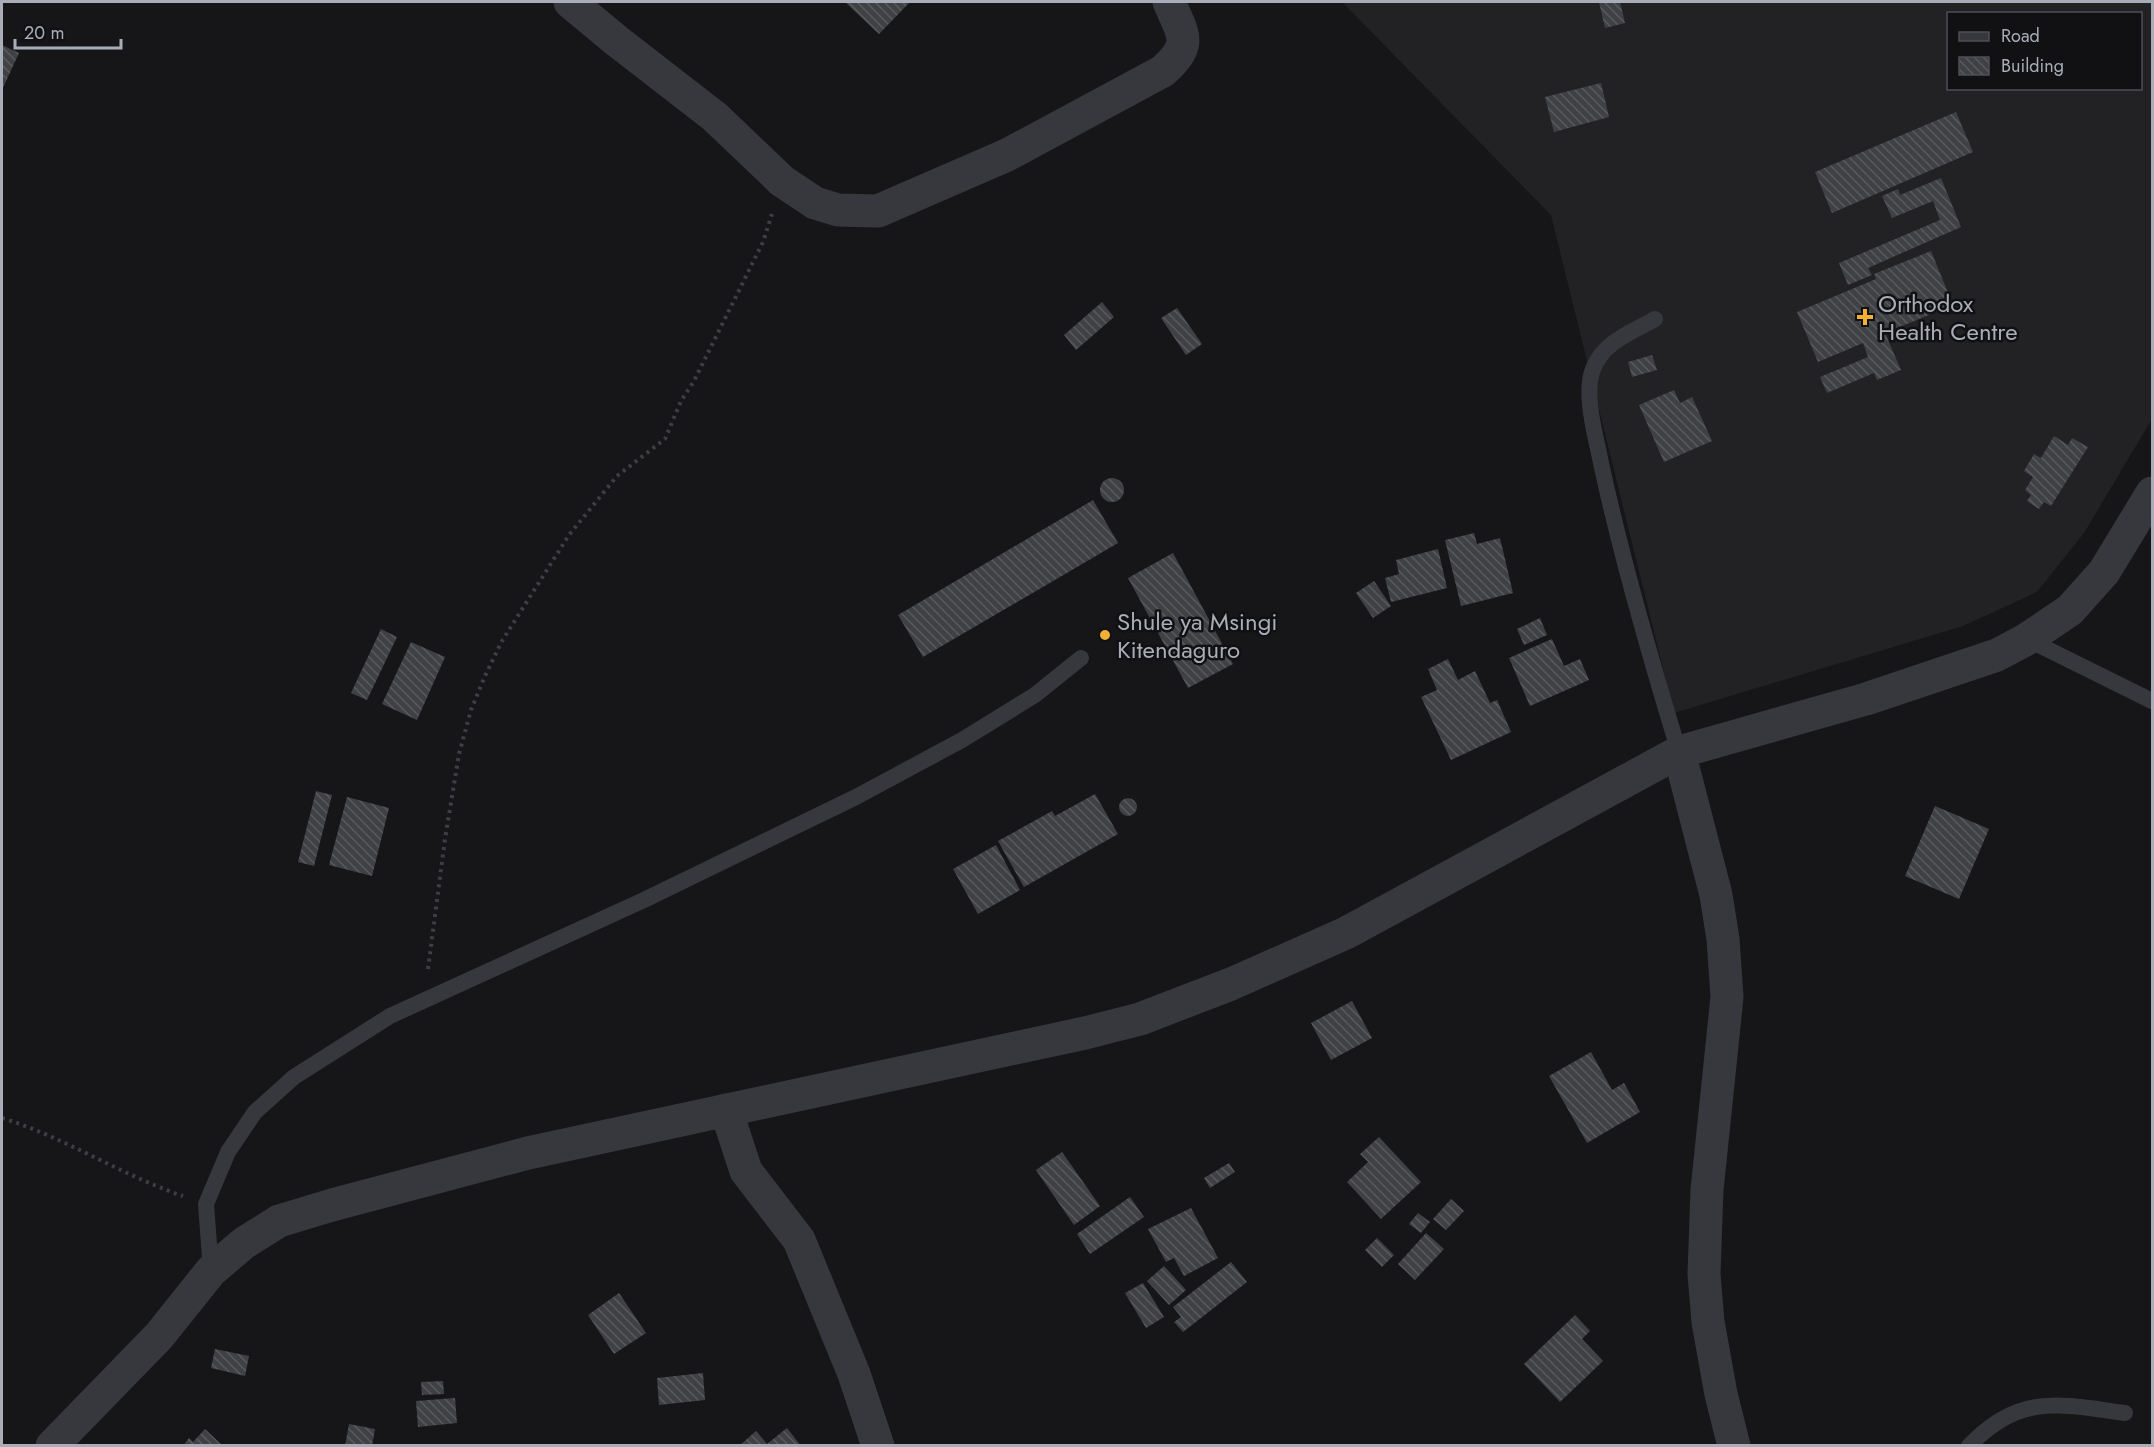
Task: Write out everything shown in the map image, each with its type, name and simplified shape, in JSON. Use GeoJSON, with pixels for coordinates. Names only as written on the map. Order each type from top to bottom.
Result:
{"type":"FeatureCollection","features":[{"type":"Feature","properties":{"kind":"street"},"geometry":{"type":"LineString","coordinates":[[570,2],[715,117],[782,182],[815,203],[838,210],[878,211],[1007,156],[1163,71],[1183,49],[1184,43],[1183,35],[1169,2]]}},
{"type":"Feature","properties":{"kind":"street"},"geometry":{"type":"LineString","coordinates":[[52,1446],[159,1336],[211,1271],[244,1243],[279,1221],[528,1153],[1085,1034],[1140,1019],[1231,984],[1346,933],[1679,752],[1866,699],[1997,655],[2027,639],[2070,609],[2104,572],[2152,493]]}},
{"type":"Feature","properties":{"kind":"street"},"geometry":{"type":"LineString","coordinates":[[1679,752],[1716,895],[1723,939],[1726,997],[1707,1190],[1704,1274],[1708,1322],[1721,1394],[1734,1446]]}},
{"type":"Feature","properties":{"kind":"street"},"geometry":{"type":"LineString","coordinates":[[726,1110],[746,1172],[799,1240],[854,1374],[878,1446]]}},
{"type":"Feature","properties":{"kind":"lane"},"geometry":{"type":"LineString","coordinates":[[1655,319],[1612,343],[1593,367],[1590,395],[1593,424],[1615,522],[1640,620],[1679,752]]}},
{"type":"Feature","properties":{"kind":"lane"},"geometry":{"type":"LineString","coordinates":[[2027,639],[2152,701]]}},
{"type":"Feature","properties":{"kind":"lane"},"geometry":{"type":"LineString","coordinates":[[211,1271],[206,1204],[234,1142],[255,1112],[294,1077],[390,1016],[644,900],[856,797],[962,740],[1035,694],[1081,658]]}},
{"type":"Feature","properties":{"kind":"lane"},"geometry":{"type":"LineString","coordinates":[[1969,1446],[1993,1422],[2027,1408],[2076,1407],[2125,1413]]}},
{"type":"Feature","properties":{"kind":"path"},"geometry":{"type":"LineString","coordinates":[[425,1000],[434,919],[459,754],[471,710],[485,676],[502,641],[569,535],[616,476],[665,439],[681,401],[694,381],[763,242],[782,182]]}},
{"type":"Feature","properties":{"kind":"path"},"geometry":{"type":"LineString","coordinates":[[2,1118],[158,1187],[206,1204]]}},
{"type":"Feature","properties":{"kind":"shaded area","name":"Orthodox Health Centre"},"geometry":{"type":"Polygon","coordinates":[[[1342,2],[2152,2],[2152,419],[2084,533],[2037,592],[1963,626],[1674,713],[1551,215],[1342,2]]]}},
{"type":"Feature","properties":{"kind":"building"},"geometry":{"type":"Polygon","coordinates":[[[845,2],[910,2],[879,34],[845,2]]]}},
{"type":"Feature","properties":{"kind":"building"},"geometry":{"type":"Polygon","coordinates":[[[1599,2],[1620,2],[1625,23],[1605,28],[1599,2]]]}},
{"type":"Feature","properties":{"kind":"building"},"geometry":{"type":"Polygon","coordinates":[[[2,45],[19,53],[2,90],[2,45]]]}},
{"type":"Feature","properties":{"kind":"building"},"geometry":{"type":"Polygon","coordinates":[[[1601,83],[1609,117],[1554,132],[1545,97],[1601,83]]]}},
{"type":"Feature","properties":{"kind":"building"},"geometry":{"type":"Polygon","coordinates":[[[1956,112],[1973,152],[1832,213],[1815,172],[1956,112]]]}},
{"type":"Feature","properties":{"kind":"building"},"geometry":{"type":"Polygon","coordinates":[[[1941,178],[1961,227],[1868,268],[1872,275],[1848,285],[1839,263],[1940,220],[1933,201],[1892,218],[1882,196],[1898,189],[1900,195],[1941,178]]]}},
{"type":"Feature","properties":{"kind":"building"},"geometry":{"type":"Polygon","coordinates":[[[1931,251],[1953,305],[1885,333],[1901,370],[1877,380],[1874,373],[1827,393],[1820,377],[1868,357],[1863,343],[1818,362],[1797,312],[1876,279],[1874,274],[1931,251]]]}},
{"type":"Feature","properties":{"kind":"building"},"geometry":{"type":"Polygon","coordinates":[[[1102,302],[1114,317],[1076,350],[1064,335],[1102,302]]]}},
{"type":"Feature","properties":{"kind":"building"},"geometry":{"type":"Polygon","coordinates":[[[1177,308],[1202,344],[1186,355],[1161,318],[1177,308]]]}},
{"type":"Feature","properties":{"kind":"building"},"geometry":{"type":"Polygon","coordinates":[[[1652,355],[1657,370],[1632,377],[1628,362],[1652,355]]]}},
{"type":"Feature","properties":{"kind":"building"},"geometry":{"type":"Polygon","coordinates":[[[1674,390],[1680,403],[1692,397],[1712,441],[1664,462],[1639,405],[1674,390]]]}},
{"type":"Feature","properties":{"kind":"building"},"geometry":{"type":"Polygon","coordinates":[[[2054,436],[2068,445],[2072,438],[2088,447],[2051,506],[2044,502],[2039,509],[2027,501],[2031,495],[2025,490],[2033,477],[2024,471],[2034,454],[2041,458],[2054,436]]]}},
{"type":"Feature","properties":{"kind":"building"},"geometry":{"type":"Polygon","coordinates":[[[1112,478],[1120,482],[1124,490],[1120,498],[1112,502],[1104,498],[1100,490],[1104,482],[1112,478]]]}},
{"type":"Feature","properties":{"kind":"building"},"geometry":{"type":"Polygon","coordinates":[[[1093,500],[1118,543],[923,657],[898,615],[1093,500]]]}},
{"type":"Feature","properties":{"kind":"building"},"geometry":{"type":"Polygon","coordinates":[[[1474,533],[1477,544],[1500,538],[1513,593],[1461,606],[1445,540],[1474,533]]]}},
{"type":"Feature","properties":{"kind":"building"},"geometry":{"type":"Polygon","coordinates":[[[1438,549],[1447,588],[1391,602],[1385,578],[1399,574],[1396,560],[1438,549]]]}},
{"type":"Feature","properties":{"kind":"building"},"geometry":{"type":"Polygon","coordinates":[[[1173,553],[1233,664],[1188,688],[1128,578],[1173,553]]]}},
{"type":"Feature","properties":{"kind":"building"},"geometry":{"type":"Polygon","coordinates":[[[1374,581],[1391,606],[1373,618],[1356,593],[1374,581]]]}},
{"type":"Feature","properties":{"kind":"building"},"geometry":{"type":"Polygon","coordinates":[[[1540,618],[1547,635],[1524,645],[1517,629],[1540,618]]]}},
{"type":"Feature","properties":{"kind":"building"},"geometry":{"type":"Polygon","coordinates":[[[381,629],[397,637],[367,700],[351,693],[381,629]]]}},
{"type":"Feature","properties":{"kind":"building"},"geometry":{"type":"Polygon","coordinates":[[[1552,639],[1564,666],[1580,659],[1589,680],[1530,706],[1509,658],[1552,639]]]}},
{"type":"Feature","properties":{"kind":"building"},"geometry":{"type":"Polygon","coordinates":[[[411,642],[445,657],[417,720],[382,704],[411,642]]]}},
{"type":"Feature","properties":{"kind":"building"},"geometry":{"type":"Polygon","coordinates":[[[1448,659],[1458,680],[1475,671],[1490,703],[1497,700],[1511,732],[1451,760],[1421,697],[1437,690],[1428,669],[1448,659]]]}},
{"type":"Feature","properties":{"kind":"building"},"geometry":{"type":"Polygon","coordinates":[[[316,791],[332,795],[314,866],[298,862],[316,791]]]}},
{"type":"Feature","properties":{"kind":"building"},"geometry":{"type":"Polygon","coordinates":[[[1095,794],[1118,834],[1024,887],[998,841],[1052,811],[1055,816],[1095,794]]]}},
{"type":"Feature","properties":{"kind":"building"},"geometry":{"type":"Polygon","coordinates":[[[347,797],[389,808],[372,876],[329,865],[347,797]]]}},
{"type":"Feature","properties":{"kind":"building"},"geometry":{"type":"Polygon","coordinates":[[[1128,798],[1134,801],[1137,807],[1134,813],[1128,816],[1122,813],[1119,807],[1122,801],[1128,798]]]}},
{"type":"Feature","properties":{"kind":"building"},"geometry":{"type":"Polygon","coordinates":[[[1935,806],[1989,829],[1959,899],[1905,876],[1935,806]]]}},
{"type":"Feature","properties":{"kind":"building"},"geometry":{"type":"Polygon","coordinates":[[[996,845],[1020,890],[978,914],[953,869],[996,845]]]}},
{"type":"Feature","properties":{"kind":"building"},"geometry":{"type":"Polygon","coordinates":[[[1352,1001],[1372,1038],[1331,1060],[1311,1023],[1352,1001]]]}},
{"type":"Feature","properties":{"kind":"building"},"geometry":{"type":"Polygon","coordinates":[[[1591,1052],[1612,1090],[1624,1083],[1640,1112],[1587,1143],[1549,1076],[1591,1052]]]}},
{"type":"Feature","properties":{"kind":"building"},"geometry":{"type":"Polygon","coordinates":[[[1379,1137],[1421,1182],[1381,1219],[1347,1182],[1368,1162],[1360,1154],[1379,1137]]]}},
{"type":"Feature","properties":{"kind":"building"},"geometry":{"type":"Polygon","coordinates":[[[1062,1152],[1100,1206],[1074,1225],[1036,1170],[1062,1152]]]}},
{"type":"Feature","properties":{"kind":"building"},"geometry":{"type":"Polygon","coordinates":[[[1229,1163],[1235,1172],[1210,1188],[1204,1178],[1229,1163]]]}},
{"type":"Feature","properties":{"kind":"building"},"geometry":{"type":"Polygon","coordinates":[[[1130,1197],[1144,1217],[1090,1254],[1077,1234],[1130,1197]]]}},
{"type":"Feature","properties":{"kind":"building"},"geometry":{"type":"Polygon","coordinates":[[[1451,1199],[1464,1211],[1446,1230],[1433,1219],[1451,1199]]]}},
{"type":"Feature","properties":{"kind":"building"},"geometry":{"type":"Polygon","coordinates":[[[1191,1208],[1218,1258],[1184,1276],[1174,1258],[1166,1262],[1148,1229],[1191,1208]]]}},
{"type":"Feature","properties":{"kind":"building"},"geometry":{"type":"Polygon","coordinates":[[[1418,1213],[1430,1222],[1421,1233],[1409,1224],[1418,1213]]]}},
{"type":"Feature","properties":{"kind":"building"},"geometry":{"type":"Polygon","coordinates":[[[1426,1233],[1444,1249],[1415,1280],[1398,1264],[1426,1233]]]}},
{"type":"Feature","properties":{"kind":"building"},"geometry":{"type":"Polygon","coordinates":[[[1377,1238],[1394,1255],[1382,1267],[1365,1250],[1377,1238]]]}},
{"type":"Feature","properties":{"kind":"building"},"geometry":{"type":"Polygon","coordinates":[[[1231,1262],[1247,1282],[1183,1332],[1174,1322],[1181,1317],[1173,1307],[1231,1262]]]}},
{"type":"Feature","properties":{"kind":"building"},"geometry":{"type":"Polygon","coordinates":[[[1164,1266],[1186,1290],[1169,1305],[1147,1281],[1164,1266]]]}},
{"type":"Feature","properties":{"kind":"building"},"geometry":{"type":"Polygon","coordinates":[[[1143,1283],[1164,1317],[1146,1328],[1125,1293],[1143,1283]]]}},
{"type":"Feature","properties":{"kind":"building"},"geometry":{"type":"Polygon","coordinates":[[[619,1293],[646,1333],[614,1354],[588,1315],[619,1293]]]}},
{"type":"Feature","properties":{"kind":"building"},"geometry":{"type":"Polygon","coordinates":[[[1575,1315],[1590,1331],[1582,1339],[1603,1361],[1560,1402],[1524,1364],[1575,1315]]]}},
{"type":"Feature","properties":{"kind":"building"},"geometry":{"type":"Polygon","coordinates":[[[215,1349],[249,1356],[245,1376],[211,1368],[215,1349]]]}},
{"type":"Feature","properties":{"kind":"building"},"geometry":{"type":"Polygon","coordinates":[[[703,1373],[705,1400],[659,1405],[657,1378],[703,1373]]]}},
{"type":"Feature","properties":{"kind":"building"},"geometry":{"type":"Polygon","coordinates":[[[443,1381],[444,1394],[422,1395],[421,1382],[443,1381]]]}},
{"type":"Feature","properties":{"kind":"building"},"geometry":{"type":"Polygon","coordinates":[[[455,1398],[457,1423],[418,1427],[416,1401],[455,1398]]]}},
{"type":"Feature","properties":{"kind":"building"},"geometry":{"type":"Polygon","coordinates":[[[349,1424],[375,1429],[372,1446],[345,1446],[349,1424]]]}},
{"type":"Feature","properties":{"kind":"building"},"geometry":{"type":"Polygon","coordinates":[[[787,1428],[801,1446],[739,1446],[756,1431],[767,1444],[787,1428]]]}},
{"type":"Feature","properties":{"kind":"building"},"geometry":{"type":"Polygon","coordinates":[[[205,1429],[223,1446],[183,1446],[189,1438],[193,1442],[205,1429]]]}},
{"type":"Feature","properties":{"kind":"place","name":"Orthodox Health Centre"},"geometry":{"type":"Point","coordinates":[1865,317]}},
{"type":"Feature","properties":{"kind":"place","name":"Shule ya Msingi Kitendaguro"},"geometry":{"type":"Point","coordinates":[1105,635]}}]}
